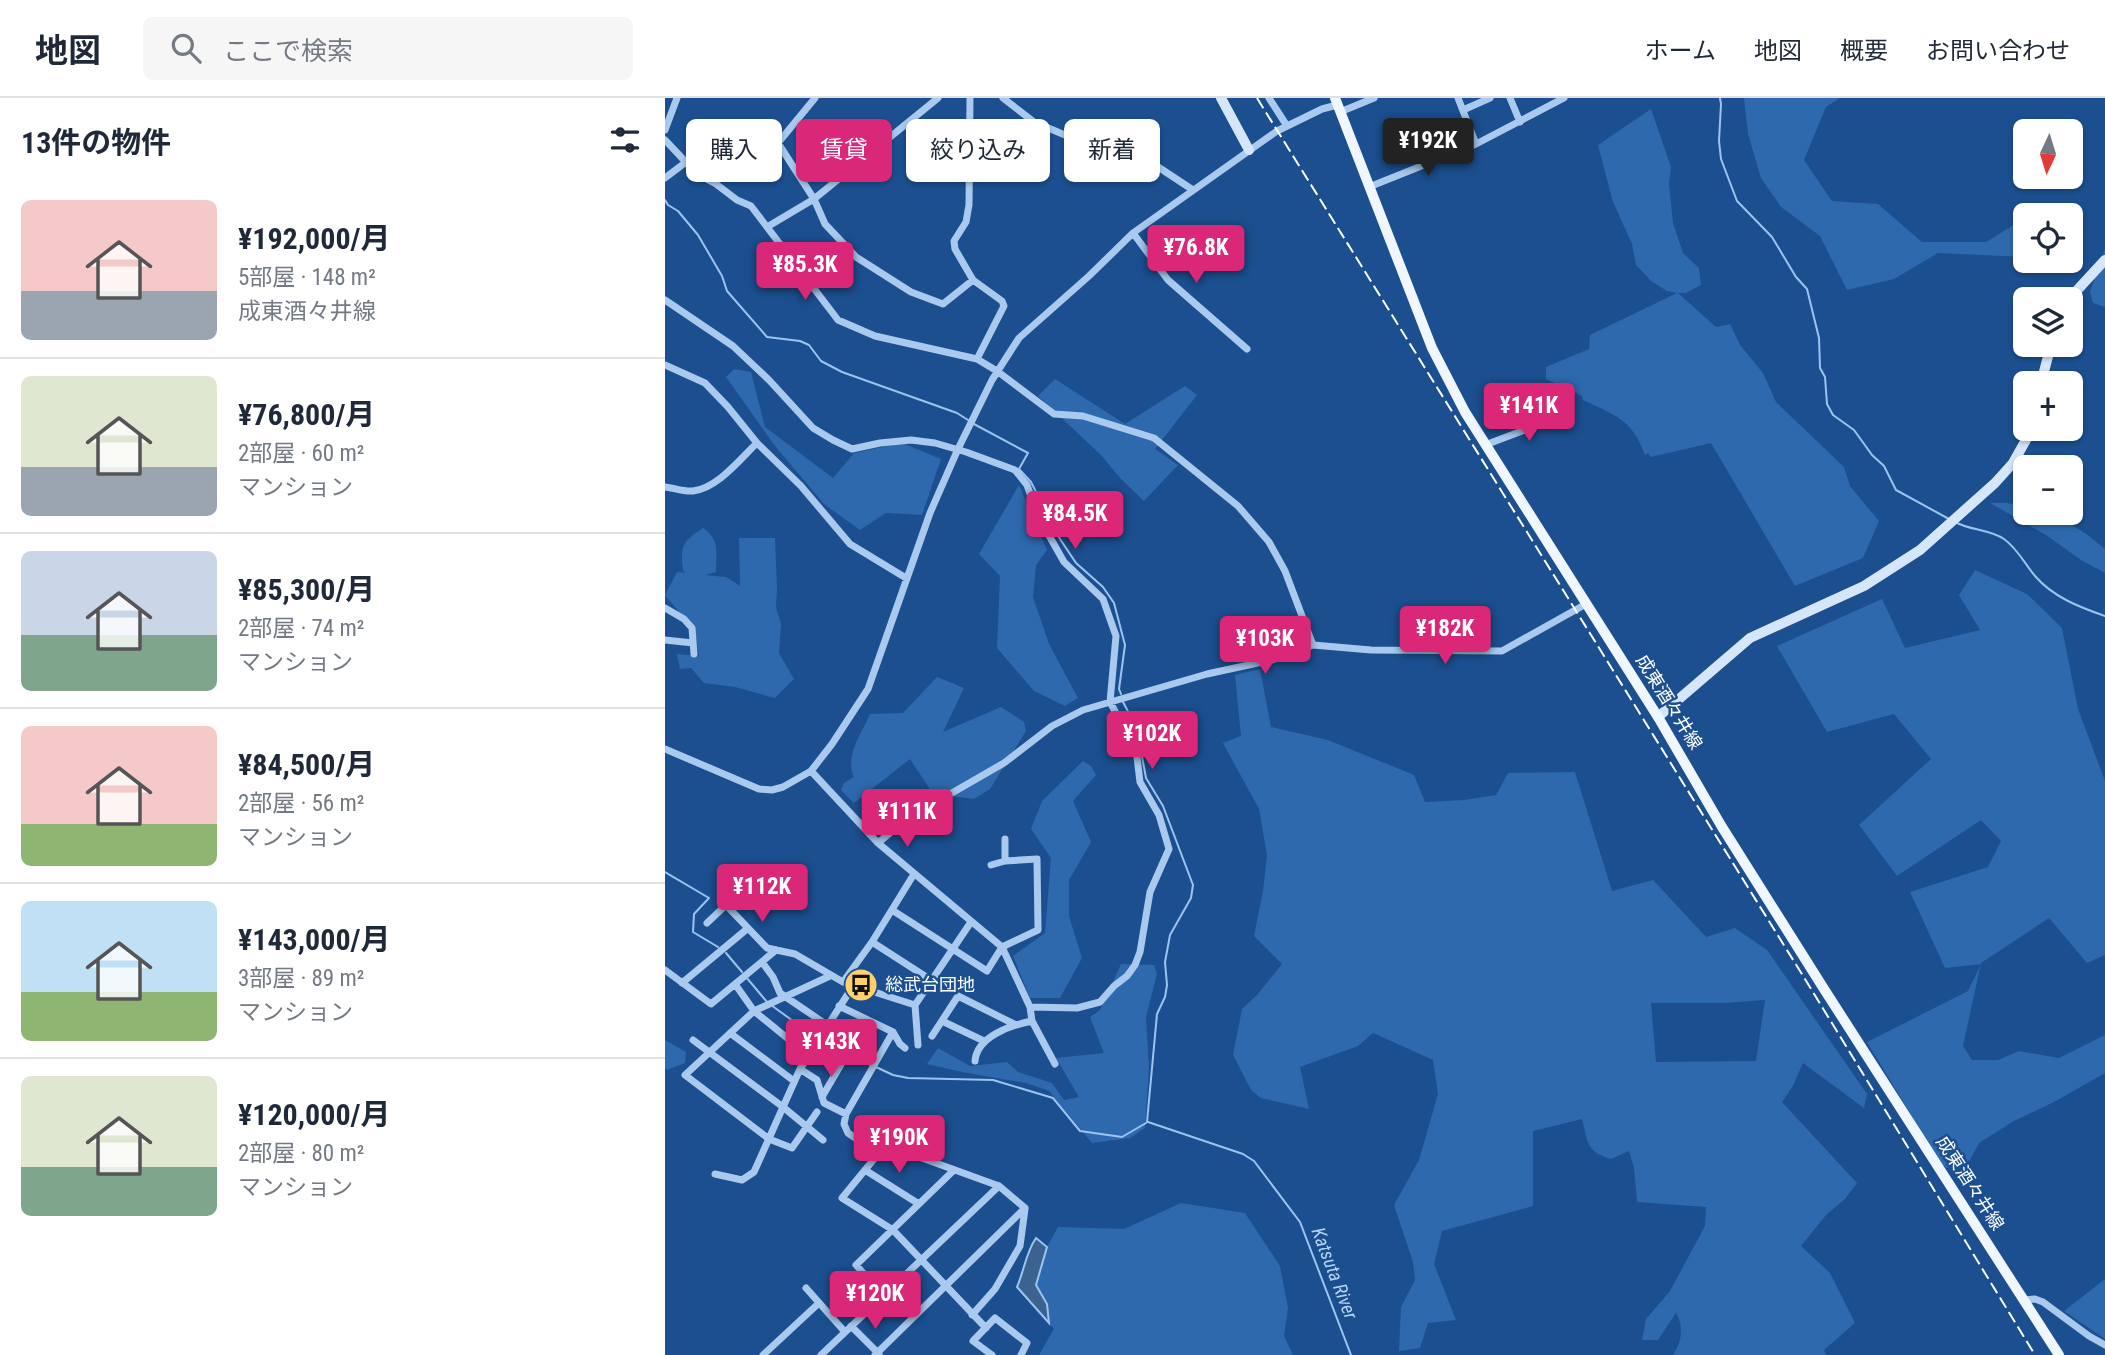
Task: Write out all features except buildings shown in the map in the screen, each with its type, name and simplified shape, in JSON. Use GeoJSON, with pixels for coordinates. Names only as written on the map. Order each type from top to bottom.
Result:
{"type":"FeatureCollection","features":[{"type":"Feature","properties":{"kind":"main road","name":"成東酒々井線"},"geometry":{"type":"LineString","coordinates":[[1337,105],[1433,348],[1465,412],[1658,717],[1722,827],[2059,1355]]}},
{"type":"Feature","properties":{"kind":"street"},"geometry":{"type":"LineString","coordinates":[[665,130],[677,98]]}},
{"type":"Feature","properties":{"kind":"street"},"geometry":{"type":"LineString","coordinates":[[815,98],[778,143],[814,199],[825,223],[856,257],[911,292],[943,304],[973,280]]}},
{"type":"Feature","properties":{"kind":"street"},"geometry":{"type":"LineString","coordinates":[[767,226],[814,199],[938,98]]}},
{"type":"Feature","properties":{"kind":"street"},"geometry":{"type":"LineString","coordinates":[[969,98],[969,205],[966,222],[954,241],[955,249],[973,280],[1002,301],[1004,306],[977,359]]}},
{"type":"Feature","properties":{"kind":"street"},"geometry":{"type":"LineString","coordinates":[[1003,98],[1034,122],[1065,135],[1140,155],[1193,190]]}},
{"type":"Feature","properties":{"kind":"street"},"geometry":{"type":"LineString","coordinates":[[1221,98],[1249,150]]}},
{"type":"Feature","properties":{"kind":"street"},"geometry":{"type":"LineString","coordinates":[[1269,98],[1287,126]]}},
{"type":"Feature","properties":{"kind":"street"},"geometry":{"type":"LineString","coordinates":[[665,749],[759,789],[783,787],[811,771],[868,689],[930,513],[997,371],[1019,338],[1133,233],[1249,150],[1287,126],[1322,109],[1374,98]]}},
{"type":"Feature","properties":{"kind":"street"},"geometry":{"type":"LineString","coordinates":[[1458,98],[1476,144]]}},
{"type":"Feature","properties":{"kind":"street"},"geometry":{"type":"LineString","coordinates":[[1463,110],[1490,98]]}},
{"type":"Feature","properties":{"kind":"street"},"geometry":{"type":"LineString","coordinates":[[1510,98],[1520,122]]}},
{"type":"Feature","properties":{"kind":"street"},"geometry":{"type":"LineString","coordinates":[[1545,98],[1549,107]]}},
{"type":"Feature","properties":{"kind":"street"},"geometry":{"type":"LineString","coordinates":[[1369,187],[1476,144],[1564,98]]}},
{"type":"Feature","properties":{"kind":"street"},"geometry":{"type":"LineString","coordinates":[[665,140],[686,162],[665,178]]}},
{"type":"Feature","properties":{"kind":"street"},"geometry":{"type":"LineString","coordinates":[[712,182],[737,200],[751,206],[838,320],[875,336],[977,359],[1054,414],[1083,416],[1154,438],[1238,506],[1269,542],[1285,571],[1313,645]]}},
{"type":"Feature","properties":{"kind":"street"},"geometry":{"type":"LineString","coordinates":[[1133,233],[1168,280],[1247,349]]}},
{"type":"Feature","properties":{"kind":"street"},"geometry":{"type":"LineString","coordinates":[[2081,287],[2105,260]]}},
{"type":"Feature","properties":{"kind":"street"},"geometry":{"type":"LineString","coordinates":[[665,300],[733,346],[813,428],[833,440],[852,449],[911,440],[935,443],[1015,471],[1027,485],[1038,516],[1065,562],[1103,599],[1116,636],[1110,702],[1131,741],[1137,757],[1140,782],[1159,815],[1169,849],[1150,892],[1140,953],[1127,976],[1100,1002],[1077,1007],[1030,1007]]}},
{"type":"Feature","properties":{"kind":"street"},"geometry":{"type":"LineString","coordinates":[[665,365],[705,383],[757,443],[801,486],[850,544],[906,578]]}},
{"type":"Feature","properties":{"kind":"street"},"geometry":{"type":"LineString","coordinates":[[1485,444],[1563,415]]}},
{"type":"Feature","properties":{"kind":"street"},"geometry":{"type":"LineString","coordinates":[[1658,717],[1750,638],[1864,586],[1920,550],[1996,483],[2013,463],[2025,441]]}},
{"type":"Feature","properties":{"kind":"street"},"geometry":{"type":"LineString","coordinates":[[665,486],[692,491],[706,488],[757,443]]}},
{"type":"Feature","properties":{"kind":"street"},"geometry":{"type":"LineString","coordinates":[[878,843],[905,820],[1004,763],[1052,726],[1083,710],[1207,674],[1272,660],[1313,645],[1371,650],[1502,651],[1587,604]]}},
{"type":"Feature","properties":{"kind":"street"},"geometry":{"type":"LineString","coordinates":[[665,608],[692,628],[694,654]]}},
{"type":"Feature","properties":{"kind":"street"},"geometry":{"type":"LineString","coordinates":[[665,640],[693,643]]}},
{"type":"Feature","properties":{"kind":"street"},"geometry":{"type":"LineString","coordinates":[[811,771],[878,843],[1002,947],[1030,1007],[1032,1020],[1055,1064]]}},
{"type":"Feature","properties":{"kind":"street"},"geometry":{"type":"LineString","coordinates":[[1005,839],[1005,861]]}},
{"type":"Feature","properties":{"kind":"street"},"geometry":{"type":"LineString","coordinates":[[892,910],[987,971],[1002,947],[1038,930],[1037,859],[1005,861],[992,865]]}},
{"type":"Feature","properties":{"kind":"street"},"geometry":{"type":"LineString","coordinates":[[843,982],[873,942],[914,874]]}},
{"type":"Feature","properties":{"kind":"street"},"geometry":{"type":"LineString","coordinates":[[707,923],[726,905],[767,947],[796,954],[830,976],[853,986],[915,1005]]}},
{"type":"Feature","properties":{"kind":"street"},"geometry":{"type":"LineString","coordinates":[[918,1045],[915,1005],[971,922]]}},
{"type":"Feature","properties":{"kind":"street"},"geometry":{"type":"LineString","coordinates":[[682,983],[747,929]]}},
{"type":"Feature","properties":{"kind":"street"},"geometry":{"type":"LineString","coordinates":[[873,942],[931,980]]}},
{"type":"Feature","properties":{"kind":"street"},"geometry":{"type":"LineString","coordinates":[[665,970],[711,1004],[776,950]]}},
{"type":"Feature","properties":{"kind":"street"},"geometry":{"type":"LineString","coordinates":[[762,962],[773,976],[780,993],[827,1025]]}},
{"type":"Feature","properties":{"kind":"street"},"geometry":{"type":"LineString","coordinates":[[817,1112],[792,1149],[769,1139],[685,1075],[754,1011],[830,976]]}},
{"type":"Feature","properties":{"kind":"street"},"geometry":{"type":"LineString","coordinates":[[736,984],[754,1011],[808,1055]]}},
{"type":"Feature","properties":{"kind":"street"},"geometry":{"type":"LineString","coordinates":[[715,1174],[742,1180],[754,1172],[800,1069],[853,986]]}},
{"type":"Feature","properties":{"kind":"street"},"geometry":{"type":"LineString","coordinates":[[932,1037],[958,996],[1014,1024]]}},
{"type":"Feature","properties":{"kind":"street"},"geometry":{"type":"LineString","coordinates":[[839,1006],[893,1032],[905,1048]]}},
{"type":"Feature","properties":{"kind":"street"},"geometry":{"type":"LineString","coordinates":[[822,1097],[867,1020]]}},
{"type":"Feature","properties":{"kind":"street"},"geometry":{"type":"LineString","coordinates":[[975,1061],[975,1055],[984,1041],[1014,1024],[1032,1020]]}},
{"type":"Feature","properties":{"kind":"street"},"geometry":{"type":"LineString","coordinates":[[942,1021],[984,1041]]}},
{"type":"Feature","properties":{"kind":"street"},"geometry":{"type":"LineString","coordinates":[[893,1032],[846,1114],[844,1124],[848,1133],[864,1144],[922,1158],[999,1186],[1025,1209]]}},
{"type":"Feature","properties":{"kind":"street"},"geometry":{"type":"LineString","coordinates":[[730,1033],[794,1081]]}},
{"type":"Feature","properties":{"kind":"street"},"geometry":{"type":"LineString","coordinates":[[693,1041],[823,1140]]}},
{"type":"Feature","properties":{"kind":"street"},"geometry":{"type":"LineString","coordinates":[[800,1069],[817,1080],[824,1103],[846,1114]]}},
{"type":"Feature","properties":{"kind":"street"},"geometry":{"type":"LineString","coordinates":[[883,1148],[842,1198],[893,1230],[986,1328]]}},
{"type":"Feature","properties":{"kind":"street"},"geometry":{"type":"LineString","coordinates":[[865,1170],[919,1204]]}},
{"type":"Feature","properties":{"kind":"street"},"geometry":{"type":"LineString","coordinates":[[883,1295],[856,1265],[954,1170]]}},
{"type":"Feature","properties":{"kind":"street"},"geometry":{"type":"LineString","coordinates":[[821,1355],[999,1186]]}},
{"type":"Feature","properties":{"kind":"street"},"geometry":{"type":"LineString","coordinates":[[851,1326],[877,1354],[1025,1209]]}},
{"type":"Feature","properties":{"kind":"street"},"geometry":{"type":"LineString","coordinates":[[972,1315],[995,1289],[1020,1246],[1025,1209]]}},
{"type":"Feature","properties":{"kind":"street"},"geometry":{"type":"LineString","coordinates":[[806,1288],[845,1332]]}},
{"type":"Feature","properties":{"kind":"street"},"geometry":{"type":"LineString","coordinates":[[2025,1300],[2035,1298],[2043,1302],[2105,1345]]}},
{"type":"Feature","properties":{"kind":"street"},"geometry":{"type":"LineString","coordinates":[[763,1355],[819,1303]]}},
{"type":"Feature","properties":{"kind":"street"},"geometry":{"type":"LineString","coordinates":[[992,1355],[973,1340],[995,1318],[1027,1343],[1021,1355]]}},
{"type":"Feature","properties":{"kind":"shaded area"},"geometry":{"type":"Polygon","coordinates":[[[1744,98],[1840,98],[1826,107],[1804,160],[1832,201],[1878,204],[1922,242],[1986,242],[2013,225],[2013,256],[1938,253],[1894,279],[1847,290],[1820,236],[1781,207],[1761,178],[1748,134],[1744,98]]]}},
{"type":"Feature","properties":{"kind":"shaded area"},"geometry":{"type":"Polygon","coordinates":[[[1651,109],[1671,167],[1669,184],[1673,223],[1683,253],[1699,268],[1701,285],[1686,293],[1678,293],[1716,327],[1730,324],[1740,345],[1763,373],[1776,402],[1844,467],[1850,486],[1879,521],[1863,558],[1795,586],[1711,443],[1651,457],[1648,453],[1645,455],[1634,433],[1621,420],[1583,400],[1582,396],[1546,379],[1546,367],[1589,349],[1590,335],[1677,293],[1667,291],[1651,281],[1636,265],[1632,244],[1613,202],[1598,145],[1651,109]]]}},
{"type":"Feature","properties":{"kind":"shaded area"},"geometry":{"type":"Polygon","coordinates":[[[2105,249],[2105,307],[2093,303],[2090,292],[2105,249]]]}},
{"type":"Feature","properties":{"kind":"shaded area"},"geometry":{"type":"Polygon","coordinates":[[[734,369],[751,372],[765,427],[833,478],[854,453],[902,443],[941,459],[922,515],[886,513],[860,530],[824,504],[775,446],[726,377],[734,369]]]}},
{"type":"Feature","properties":{"kind":"shaded area"},"geometry":{"type":"Polygon","coordinates":[[[1055,379],[1125,424],[1185,386],[1197,395],[1155,449],[1178,465],[1144,501],[1101,455],[1038,396],[1055,379]]]}},
{"type":"Feature","properties":{"kind":"shaded area"},"geometry":{"type":"Polygon","coordinates":[[[1019,485],[1047,550],[1036,565],[1033,597],[1049,644],[1078,698],[1065,706],[1034,691],[997,648],[1000,576],[979,554],[1019,485]]]}},
{"type":"Feature","properties":{"kind":"shaded area"},"geometry":{"type":"Polygon","coordinates":[[[1990,503],[2013,504],[2013,516],[1990,503]]]}},
{"type":"Feature","properties":{"kind":"shaded area"},"geometry":{"type":"Polygon","coordinates":[[[2028,525],[2071,525],[2085,533],[2105,549],[2105,573],[2081,560],[2028,525]]]}},
{"type":"Feature","properties":{"kind":"shaded area"},"geometry":{"type":"Polygon","coordinates":[[[703,528],[715,542],[716,553],[716,572],[705,575],[726,577],[740,586],[739,538],[775,538],[776,607],[781,624],[779,653],[794,679],[775,698],[735,687],[704,683],[691,668],[680,669],[677,654],[699,656],[695,631],[665,595],[677,572],[686,573],[682,563],[684,545],[703,528]]]}},
{"type":"Feature","properties":{"kind":"shaded area"},"geometry":{"type":"Polygon","coordinates":[[[1975,570],[2027,594],[2062,628],[2078,709],[2105,781],[2105,955],[2087,963],[2049,918],[1981,964],[1945,968],[1910,892],[1988,867],[2001,841],[1981,820],[1897,876],[1859,825],[1931,759],[1894,714],[1827,732],[1777,646],[1882,599],[1905,648],[1980,630],[1959,595],[1975,570]]]}},
{"type":"Feature","properties":{"kind":"shaded area"},"geometry":{"type":"Polygon","coordinates":[[[1260,669],[1271,727],[1328,740],[1414,775],[1425,802],[1496,795],[1508,773],[1575,772],[1612,891],[1653,880],[1706,937],[1735,928],[1767,950],[1867,1094],[1864,1108],[1803,1063],[1782,1102],[1857,1183],[1801,1246],[1830,1273],[1855,1323],[1824,1350],[1826,1355],[1673,1355],[1681,1334],[1676,1313],[1658,1340],[1642,1340],[1646,1319],[1670,1291],[1705,1226],[1706,1207],[1637,1202],[1634,1168],[1629,1151],[1611,1159],[1597,1153],[1589,1145],[1582,1119],[1533,1131],[1533,1206],[1442,1231],[1434,1264],[1456,1320],[1428,1323],[1420,1348],[1399,1351],[1401,1307],[1415,1280],[1413,1262],[1394,1205],[1419,1160],[1438,1094],[1433,1060],[1373,1033],[1358,1046],[1300,1067],[1309,1109],[1261,1098],[1251,1090],[1233,1055],[1242,1009],[1282,964],[1254,936],[1267,855],[1259,809],[1223,743],[1241,736],[1235,675],[1260,669]],[[1765,1000],[1651,1003],[1656,1062],[1756,1061],[1765,1000]]]}},
{"type":"Feature","properties":{"kind":"shaded area"},"geometry":{"type":"Polygon","coordinates":[[[937,677],[964,688],[943,732],[1001,707],[1024,722],[1026,731],[990,789],[974,799],[933,794],[910,759],[854,803],[841,790],[844,783],[854,777],[851,769],[853,753],[870,714],[903,713],[937,677]]]}},
{"type":"Feature","properties":{"kind":"shaded area"},"geometry":{"type":"Polygon","coordinates":[[[1083,761],[1091,766],[1096,775],[1073,801],[1091,842],[1069,880],[1069,916],[1082,958],[1060,998],[1030,998],[1013,956],[1045,933],[1051,858],[1031,829],[1042,801],[1083,761]]]}},
{"type":"Feature","properties":{"kind":"shaded area"},"geometry":{"type":"Polygon","coordinates":[[[1121,964],[1154,965],[1157,974],[1146,1017],[1149,1067],[1145,1128],[1130,1138],[1092,1143],[1049,1091],[1026,1083],[927,1064],[938,1048],[970,1066],[1007,1062],[1018,1072],[1052,1083],[1064,1100],[1079,1097],[1056,1058],[1104,1053],[1090,1017],[1100,1010],[1121,964]]]}},
{"type":"Feature","properties":{"kind":"shaded area"},"geometry":{"type":"Polygon","coordinates":[[[1981,965],[1963,1046],[1972,1060],[1998,1060],[2019,1051],[2059,1058],[2105,1035],[2105,1073],[2014,1121],[1979,1143],[1970,1160],[1947,1168],[1933,1159],[1911,1115],[1867,1042],[1968,991],[1981,965]]]}},
{"type":"Feature","properties":{"kind":"shaded area"},"geometry":{"type":"Polygon","coordinates":[[[665,1040],[686,1052],[685,1063],[667,1070],[665,1068],[665,1040]]]}},
{"type":"Feature","properties":{"kind":"shaded area"},"geometry":{"type":"Polygon","coordinates":[[[1181,1203],[1245,1213],[1280,1266],[1288,1308],[1284,1336],[1293,1355],[1039,1355],[1054,1329],[1049,1323],[1047,1304],[1036,1285],[1047,1247],[1058,1227],[1124,1229],[1181,1203]]]}},
{"type":"Feature","properties":{"kind":"shaded area"},"geometry":{"type":"Polygon","coordinates":[[[1036,1238],[1047,1247],[1036,1285],[1047,1304],[1049,1323],[1017,1287],[1036,1238]]]}},
{"type":"Feature","properties":{"kind":"shaded area"},"geometry":{"type":"Polygon","coordinates":[[[2105,1279],[2105,1339],[2064,1311],[2105,1279]]]}},
{"type":"Feature","properties":{"kind":"waterway"},"geometry":{"type":"LineString","coordinates":[[1720,98],[1721,159],[1737,201],[1772,237],[1796,277],[1807,289],[1819,338],[1820,368],[1825,377],[1827,404],[1833,415],[1854,430],[1872,455],[1884,466],[1896,490],[1949,519]]}},
{"type":"Feature","properties":{"kind":"waterway"},"geometry":{"type":"LineString","coordinates":[[665,200],[698,235],[722,276],[727,291],[767,337],[800,341],[809,345],[821,361],[842,372],[957,413],[968,420]]}},
{"type":"Feature","properties":{"kind":"waterway"},"geometry":{"type":"LineString","coordinates":[[972,423],[1028,453],[1019,469],[1031,482],[1060,539],[1076,563],[1103,587],[1114,603],[1125,645],[1119,689],[1121,694]]}},
{"type":"Feature","properties":{"kind":"waterway"},"geometry":{"type":"LineString","coordinates":[[1957,523],[2004,539],[2050,590],[2076,605],[2105,616]]}},
{"type":"Feature","properties":{"kind":"waterway"},"geometry":{"type":"LineString","coordinates":[[1122,700],[1132,719],[1146,778],[1163,806],[1193,885],[1191,898],[1170,935],[1165,962],[1167,985],[1157,1014],[1147,1122]]}},
{"type":"Feature","properties":{"kind":"waterway"},"geometry":{"type":"LineString","coordinates":[[665,872],[709,898],[694,914],[693,932],[718,947]]}},
{"type":"Feature","properties":{"kind":"waterway"},"geometry":{"type":"LineString","coordinates":[[726,953],[742,972]]}},
{"type":"Feature","properties":{"kind":"waterway"},"geometry":{"type":"LineString","coordinates":[[746,977],[767,1002]]}},
{"type":"Feature","properties":{"kind":"waterway"},"geometry":{"type":"LineString","coordinates":[[771,1005],[815,1037]]}},
{"type":"Feature","properties":{"kind":"waterway"},"geometry":{"type":"LineString","coordinates":[[820,1040],[846,1054]]}},
{"type":"Feature","properties":{"kind":"waterway"},"geometry":{"type":"LineString","coordinates":[[851,1056],[871,1065]]}},
{"type":"Feature","properties":{"kind":"waterway"},"geometry":{"type":"LineString","coordinates":[[876,1067],[908,1078],[993,1080],[1053,1098],[1080,1131],[1122,1137],[1146,1123]]}},
{"type":"Feature","properties":{"kind":"waterway","name":"Katsuta River"},"geometry":{"type":"LineString","coordinates":[[1148,1122],[1243,1154],[1254,1161],[1300,1222],[1351,1355]]}},
{"type":"Feature","properties":{"kind":"railway"},"geometry":{"type":"LineString","coordinates":[[1257,98],[1800,971],[2035,1355]]}},
{"type":"Feature","properties":{"kind":"place","name":"総武台団地"},"geometry":{"type":"Point","coordinates":[861,985]}}]}
